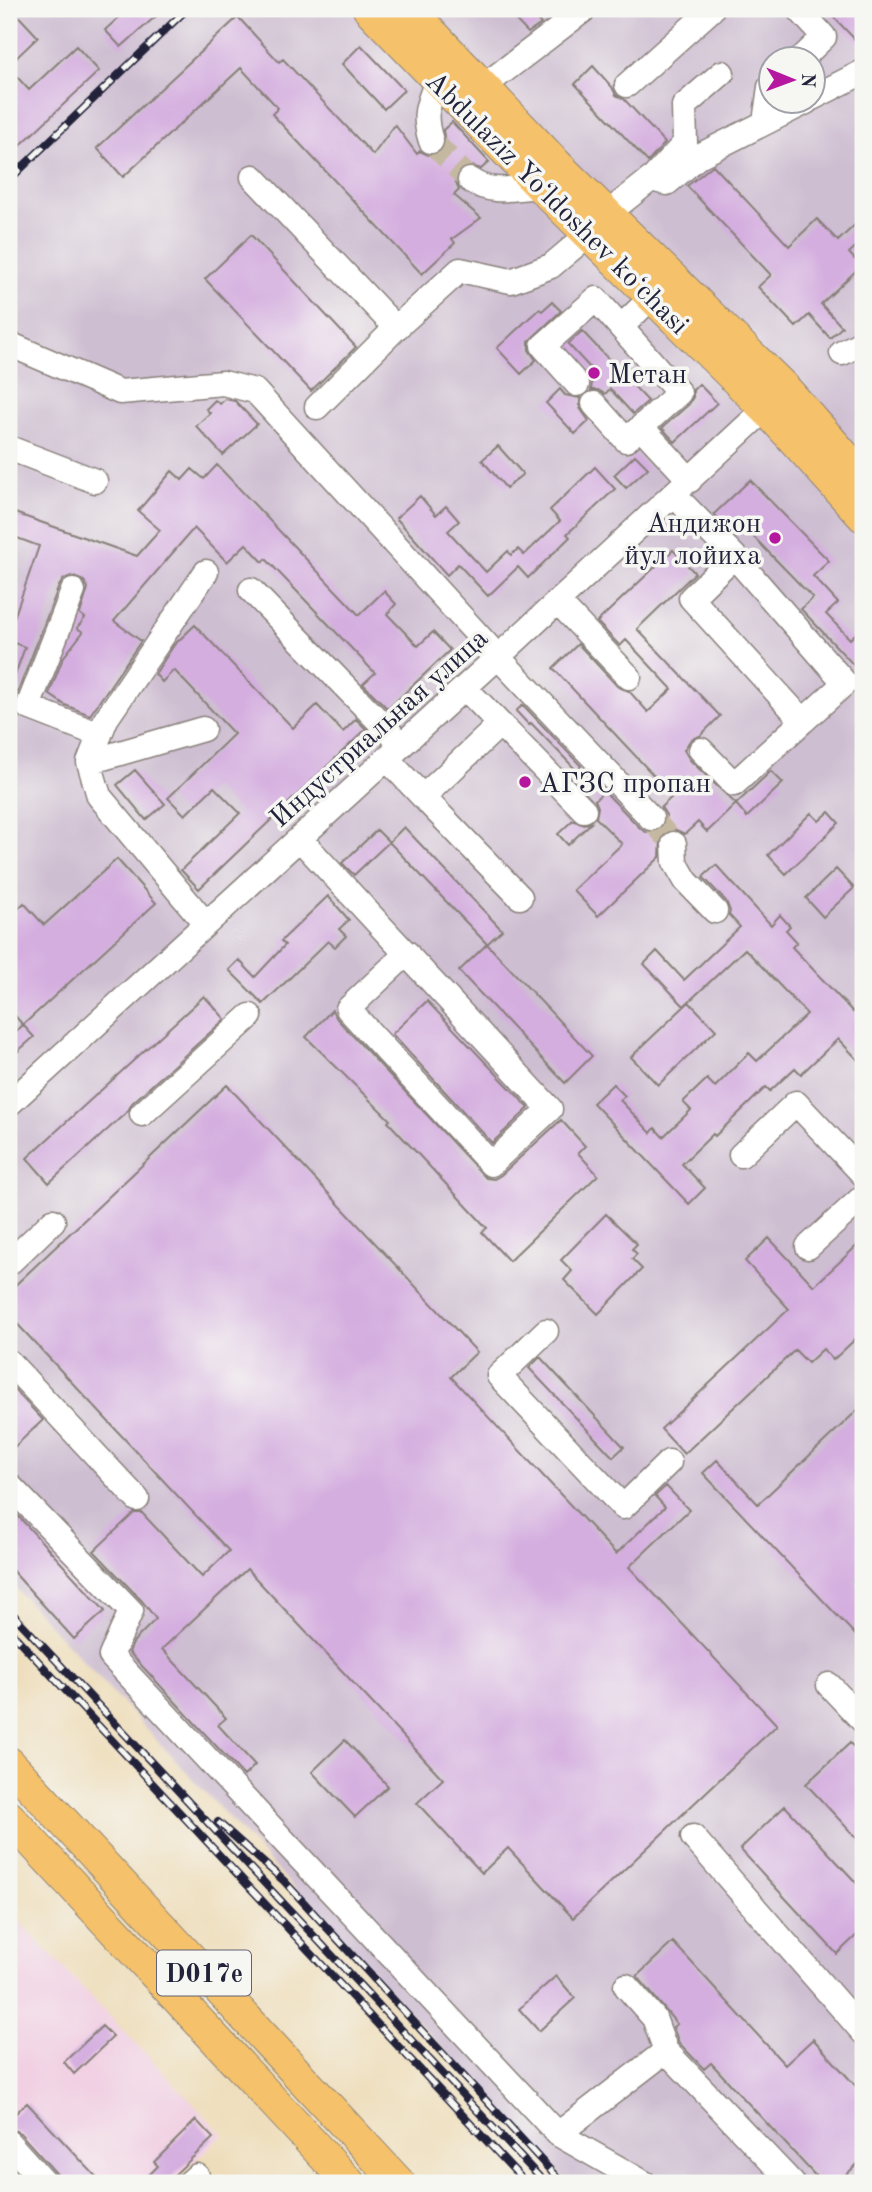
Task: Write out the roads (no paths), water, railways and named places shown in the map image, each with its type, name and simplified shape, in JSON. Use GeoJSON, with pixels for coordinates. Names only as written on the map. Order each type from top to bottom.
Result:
{"type":"FeatureCollection","features":[{"type":"Feature","properties":{"kind":"main road","name":"Abdulaziz Yoʻldoshev koʻchasi"},"geometry":{"type":"LineString","coordinates":[[369,9],[437,80],[474,97],[559,167],[652,297],[776,400],[863,477]]}},
{"type":"Feature","properties":{"kind":"main road","name":"Abdulaziz Yoʻldoshev koʻchasi"},"geometry":{"type":"LineString","coordinates":[[409,9],[540,186],[598,224],[776,400],[863,516]]}},
{"type":"Feature","properties":{"kind":"main road","name":"D017e"},"geometry":{"type":"LineString","coordinates":[[9,1763],[399,2183]]}},
{"type":"Feature","properties":{"kind":"main road","name":"D017e"},"geometry":{"type":"LineString","coordinates":[[9,1817],[349,2183]]}},
{"type":"Feature","properties":{"kind":"street"},"geometry":{"type":"LineString","coordinates":[[474,97],[584,9]]}},
{"type":"Feature","properties":{"kind":"street"},"geometry":{"type":"LineString","coordinates":[[627,85],[711,9]]}},
{"type":"Feature","properties":{"kind":"street"},"geometry":{"type":"LineString","coordinates":[[799,9],[824,37],[815,46]]}},
{"type":"Feature","properties":{"kind":"street"},"geometry":{"type":"LineString","coordinates":[[826,91],[863,72]]}},
{"type":"Feature","properties":{"kind":"street"},"geometry":{"type":"LineString","coordinates":[[317,407],[396,328],[460,270],[511,281],[551,266],[651,179],[685,143],[684,106],[722,73]]}},
{"type":"Feature","properties":{"kind":"street"},"geometry":{"type":"LineString","coordinates":[[431,141],[426,125],[426,113],[437,80]]}},
{"type":"Feature","properties":{"kind":"street"},"geometry":{"type":"LineString","coordinates":[[765,122],[766,116]]}},
{"type":"Feature","properties":{"kind":"street"},"geometry":{"type":"LineString","coordinates":[[651,179],[667,183],[699,156],[777,116]]}},
{"type":"Feature","properties":{"kind":"street"},"geometry":{"type":"LineString","coordinates":[[253,177],[396,328]]}},
{"type":"Feature","properties":{"kind":"street"},"geometry":{"type":"LineString","coordinates":[[470,180],[480,187],[496,189],[540,186]]}},
{"type":"Feature","properties":{"kind":"street"},"geometry":{"type":"LineString","coordinates":[[621,327],[652,297]]}},
{"type":"Feature","properties":{"kind":"street"},"geometry":{"type":"LineString","coordinates":[[577,384],[543,346],[596,299],[679,393],[626,440],[594,404]]}},
{"type":"Feature","properties":{"kind":"street"},"geometry":{"type":"LineString","coordinates":[[9,344],[120,392],[223,383],[255,391],[498,657],[651,818]]}},
{"type":"Feature","properties":{"kind":"street","name":"Индустриальная улица"},"geometry":{"type":"LineString","coordinates":[[9,1104],[776,400]]}},
{"type":"Feature","properties":{"kind":"street"},"geometry":{"type":"LineString","coordinates":[[641,427],[682,488],[734,556],[845,683],[734,783],[701,750]]}},
{"type":"Feature","properties":{"kind":"street"},"geometry":{"type":"LineString","coordinates":[[9,448],[95,481]]}},
{"type":"Feature","properties":{"kind":"street"},"geometry":{"type":"LineString","coordinates":[[734,556],[691,598],[803,721]]}},
{"type":"Feature","properties":{"kind":"street"},"geometry":{"type":"LineString","coordinates":[[206,572],[106,719],[89,762],[99,796],[206,924]]}},
{"type":"Feature","properties":{"kind":"street"},"geometry":{"type":"LineString","coordinates":[[251,590],[394,752],[423,797],[520,897]]}},
{"type":"Feature","properties":{"kind":"street"},"geometry":{"type":"LineString","coordinates":[[73,591],[28,707],[100,735]]}},
{"type":"Feature","properties":{"kind":"street"},"geometry":{"type":"LineString","coordinates":[[558,602],[629,677]]}},
{"type":"Feature","properties":{"kind":"street"},"geometry":{"type":"LineString","coordinates":[[465,688],[584,810]]}},
{"type":"Feature","properties":{"kind":"street"},"geometry":{"type":"LineString","coordinates":[[423,797],[500,724]]}},
{"type":"Feature","properties":{"kind":"street"},"geometry":{"type":"LineString","coordinates":[[89,762],[202,729]]}},
{"type":"Feature","properties":{"kind":"street"},"geometry":{"type":"LineString","coordinates":[[300,839],[407,953],[550,1109],[491,1164],[348,1009],[407,953]]}},
{"type":"Feature","properties":{"kind":"street"},"geometry":{"type":"LineString","coordinates":[[674,844],[675,862],[686,881],[715,911]]}},
{"type":"Feature","properties":{"kind":"street"},"geometry":{"type":"LineString","coordinates":[[142,1114],[250,1016]]}},
{"type":"Feature","properties":{"kind":"street"},"geometry":{"type":"LineString","coordinates":[[741,1154],[796,1103],[863,1174]]}},
{"type":"Feature","properties":{"kind":"street"},"geometry":{"type":"LineString","coordinates":[[808,1247],[863,1197]]}},
{"type":"Feature","properties":{"kind":"street"},"geometry":{"type":"LineString","coordinates":[[9,1263],[53,1221]]}},
{"type":"Feature","properties":{"kind":"street"},"geometry":{"type":"LineString","coordinates":[[547,1331],[499,1376],[623,1507],[669,1462]]}},
{"type":"Feature","properties":{"kind":"street"},"geometry":{"type":"LineString","coordinates":[[9,1362],[137,1499]]}},
{"type":"Feature","properties":{"kind":"street"},"geometry":{"type":"LineString","coordinates":[[9,1485],[131,1611],[111,1656],[558,2134],[644,2183]]}},
{"type":"Feature","properties":{"kind":"street"},"geometry":{"type":"LineString","coordinates":[[829,1685],[863,1721]]}},
{"type":"Feature","properties":{"kind":"street"},"geometry":{"type":"LineString","coordinates":[[693,1836],[863,2032]]}},
{"type":"Feature","properties":{"kind":"street"},"geometry":{"type":"LineString","coordinates":[[626,1986],[654,2018],[666,2051],[792,2183]]}},
{"type":"Feature","properties":{"kind":"street"},"geometry":{"type":"LineString","coordinates":[[558,2134],[666,2051]]}},
{"type":"Feature","properties":{"kind":"street"},"geometry":{"type":"LineString","coordinates":[[9,2144],[45,2183]]}},
{"type":"Feature","properties":{"kind":"tunnel"},"geometry":{"type":"LineString","coordinates":[[431,141],[470,180]]}},
{"type":"Feature","properties":{"kind":"tunnel"},"geometry":{"type":"LineString","coordinates":[[651,818],[674,844]]}},
{"type":"Feature","properties":{"kind":"railway"},"geometry":{"type":"LineString","coordinates":[[9,180],[187,9]]}},
{"type":"Feature","properties":{"kind":"railway"},"geometry":{"type":"LineString","coordinates":[[9,1610],[545,2183]]}},
{"type":"Feature","properties":{"kind":"railway"},"geometry":{"type":"LineString","coordinates":[[9,1630],[526,2183]]}},
{"type":"Feature","properties":{"kind":"railway"},"geometry":{"type":"LineString","coordinates":[[218,1822],[284,1881],[562,2183]]}},
{"type":"Feature","properties":{"kind":"place","name":"Метан"},"geometry":{"type":"Point","coordinates":[594,373]}},
{"type":"Feature","properties":{"kind":"place","name":"Андижон йул лойиха"},"geometry":{"type":"Point","coordinates":[775,538]}},
{"type":"Feature","properties":{"kind":"place","name":"АГЗС пропан"},"geometry":{"type":"Point","coordinates":[525,782]}}]}
